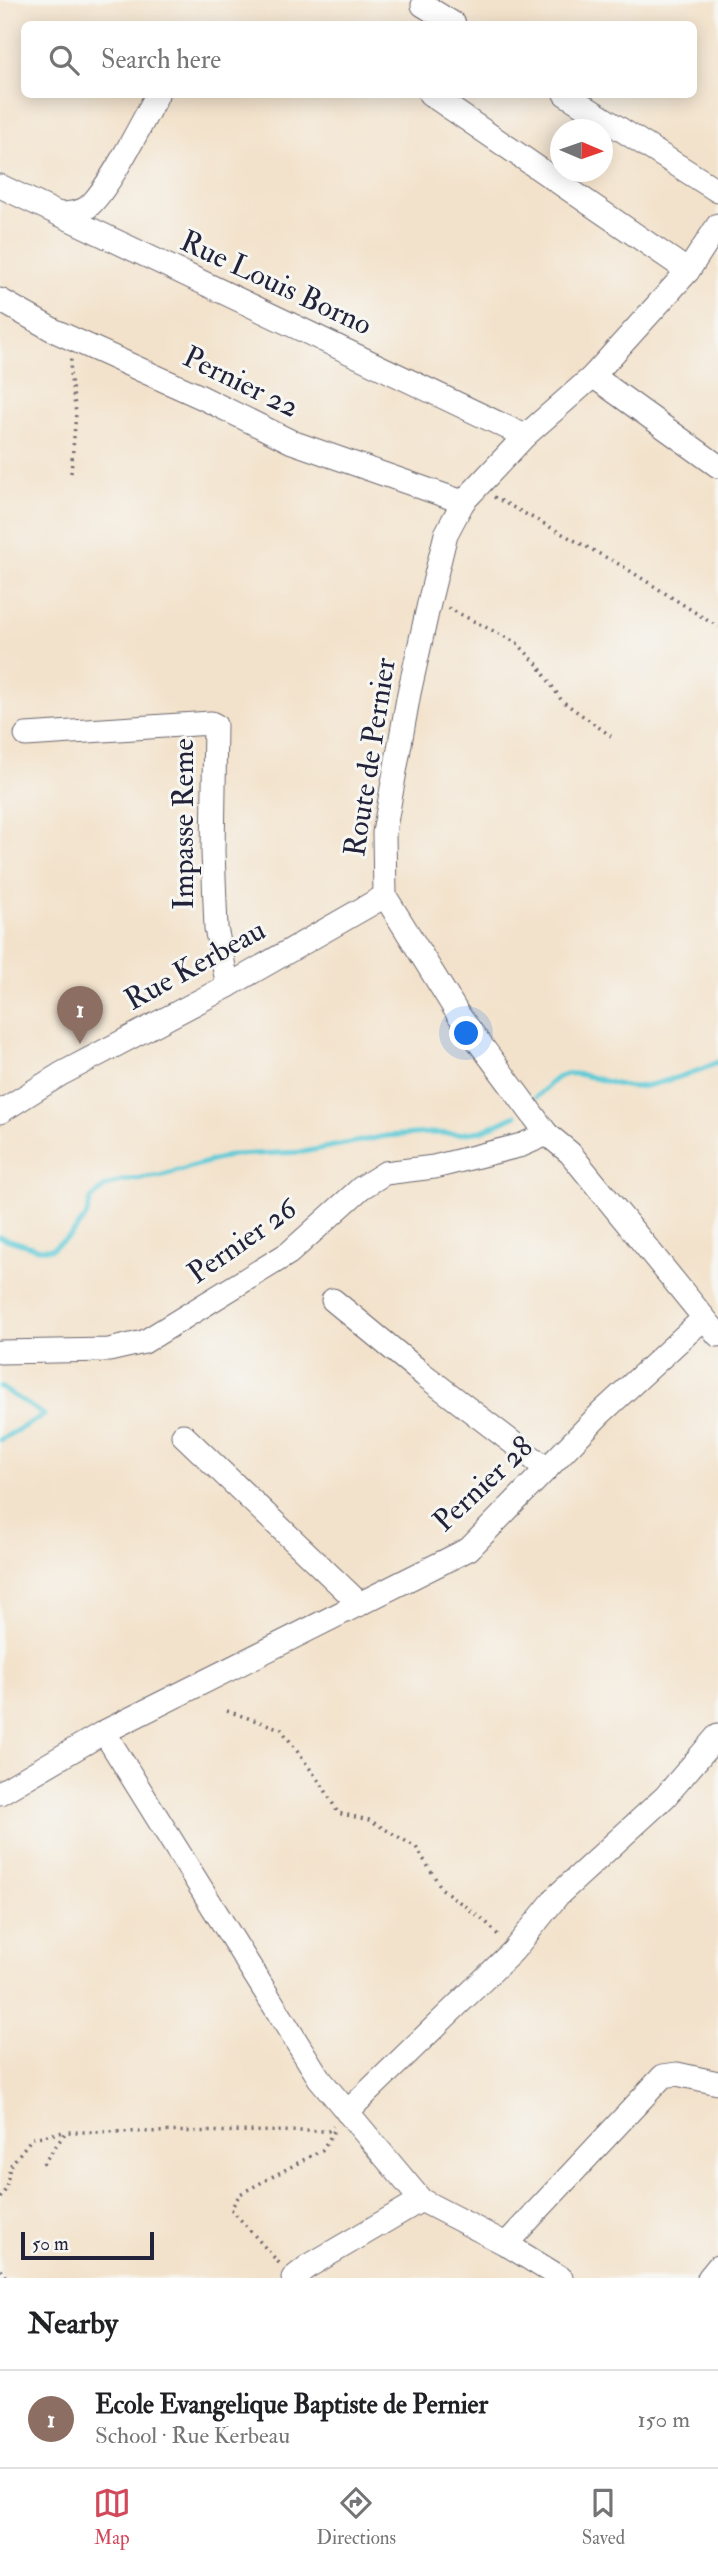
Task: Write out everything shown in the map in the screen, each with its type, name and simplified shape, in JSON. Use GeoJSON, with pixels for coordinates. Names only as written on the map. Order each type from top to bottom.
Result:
{"type":"FeatureCollection","features":[{"type":"Feature","properties":{"kind":"street"},"geometry":{"type":"LineString","coordinates":[[423,5],[449,21]]}},
{"type":"Feature","properties":{"kind":"street"},"geometry":{"type":"LineString","coordinates":[[59,214],[84,209],[102,192],[155,98]]}},
{"type":"Feature","properties":{"kind":"street"},"geometry":{"type":"LineString","coordinates":[[436,98],[688,271]]}},
{"type":"Feature","properties":{"kind":"street"},"geometry":{"type":"LineString","coordinates":[[571,98],[718,191]]}},
{"type":"Feature","properties":{"kind":"street","name":"Rue Louis Borno"},"geometry":{"type":"LineString","coordinates":[[0,186],[525,436]]}},
{"type":"Feature","properties":{"kind":"street","name":"Route de Pernier"},"geometry":{"type":"LineString","coordinates":[[711,1326],[570,1153],[547,1134],[458,1014],[385,896],[384,833],[410,693],[446,534],[470,494],[525,436],[593,376],[688,271],[718,225]]}},
{"type":"Feature","properties":{"kind":"street","name":"Pernier 22"},"geometry":{"type":"LineString","coordinates":[[0,300],[55,331],[292,442],[470,494]]}},
{"type":"Feature","properties":{"kind":"street"},"geometry":{"type":"LineString","coordinates":[[593,376],[718,467]]}},
{"type":"Feature","properties":{"kind":"street","name":"Impasse Reme"},"geometry":{"type":"LineString","coordinates":[[26,735],[211,723],[215,725],[213,852],[216,928],[228,986]]}},
{"type":"Feature","properties":{"kind":"street","name":"Rue Kerbeau"},"geometry":{"type":"LineString","coordinates":[[0,1112],[61,1074],[228,986],[385,896]]}},
{"type":"Feature","properties":{"kind":"street","name":"Pernier 26"},"geometry":{"type":"LineString","coordinates":[[0,1352],[109,1350],[144,1342],[289,1253],[361,1188],[385,1173],[434,1167],[522,1145],[547,1134]]}},
{"type":"Feature","properties":{"kind":"street"},"geometry":{"type":"LineString","coordinates":[[333,1300],[424,1375],[547,1469]]}},
{"type":"Feature","properties":{"kind":"street","name":"Pernier 28"},"geometry":{"type":"LineString","coordinates":[[0,1793],[104,1732],[469,1549],[601,1413],[711,1326]]}},
{"type":"Feature","properties":{"kind":"street"},"geometry":{"type":"LineString","coordinates":[[183,1435],[360,1604]]}},
{"type":"Feature","properties":{"kind":"street"},"geometry":{"type":"LineString","coordinates":[[104,1732],[319,2078],[347,2112],[421,2200],[506,2244],[561,2278]]}},
{"type":"Feature","properties":{"kind":"street"},"geometry":{"type":"LineString","coordinates":[[347,2112],[513,1951],[558,1895],[665,1797],[718,1735]]}},
{"type":"Feature","properties":{"kind":"street"},"geometry":{"type":"LineString","coordinates":[[506,2244],[663,2076],[677,2074],[718,2083]]}},
{"type":"Feature","properties":{"kind":"street"},"geometry":{"type":"LineString","coordinates":[[288,2273],[307,2267],[421,2200]]}},
{"type":"Feature","properties":{"kind":"street"},"geometry":{"type":"LineString","coordinates":[[709,2278],[718,2267]]}},
{"type":"Feature","properties":{"kind":"path"},"geometry":{"type":"LineString","coordinates":[[71,473],[76,413],[70,373],[71,358],[91,346]]}},
{"type":"Feature","properties":{"kind":"path"},"geometry":{"type":"LineString","coordinates":[[470,494],[624,567],[718,627]]}},
{"type":"Feature","properties":{"kind":"path"},"geometry":{"type":"LineString","coordinates":[[430,600],[517,643],[538,665],[562,701],[611,736]]}},
{"type":"Feature","properties":{"kind":"path"},"geometry":{"type":"LineString","coordinates":[[227,1711],[281,1729],[324,1788],[338,1813],[369,1820],[415,1847],[442,1889],[486,1922],[513,1951]]}},
{"type":"Feature","properties":{"kind":"path"},"geometry":{"type":"LineString","coordinates":[[0,2199],[6,2189],[10,2166],[33,2138],[66,2132],[328,2131],[347,2112]]}},
{"type":"Feature","properties":{"kind":"path"},"geometry":{"type":"LineString","coordinates":[[288,2273],[231,2209],[240,2194],[322,2150],[347,2112]]}},
{"type":"Feature","properties":{"kind":"path"},"geometry":{"type":"LineString","coordinates":[[43,2165],[66,2132]]}},
{"type":"Feature","properties":{"kind":"path"},"geometry":{"type":"LineString","coordinates":[[0,2270],[8,2278]]}},
{"type":"Feature","properties":{"kind":"waterway"},"geometry":{"type":"LineString","coordinates":[[536,1097],[557,1078],[567,1074],[635,1087],[677,1078],[718,1062]]}},
{"type":"Feature","properties":{"kind":"waterway"},"geometry":{"type":"LineString","coordinates":[[0,1237],[38,1249],[51,1249],[70,1236],[86,1217],[91,1199],[105,1187],[121,1181],[160,1176],[232,1155],[303,1152],[386,1136],[482,1131],[516,1115]]}},
{"type":"Feature","properties":{"kind":"waterway"},"geometry":{"type":"LineString","coordinates":[[0,1387],[44,1415],[0,1440]]}},
{"type":"Feature","properties":{"kind":"place","name":"Ecole Evangelique Baptiste de Pernier"},"geometry":{"type":"Point","coordinates":[80,1044]}}]}
